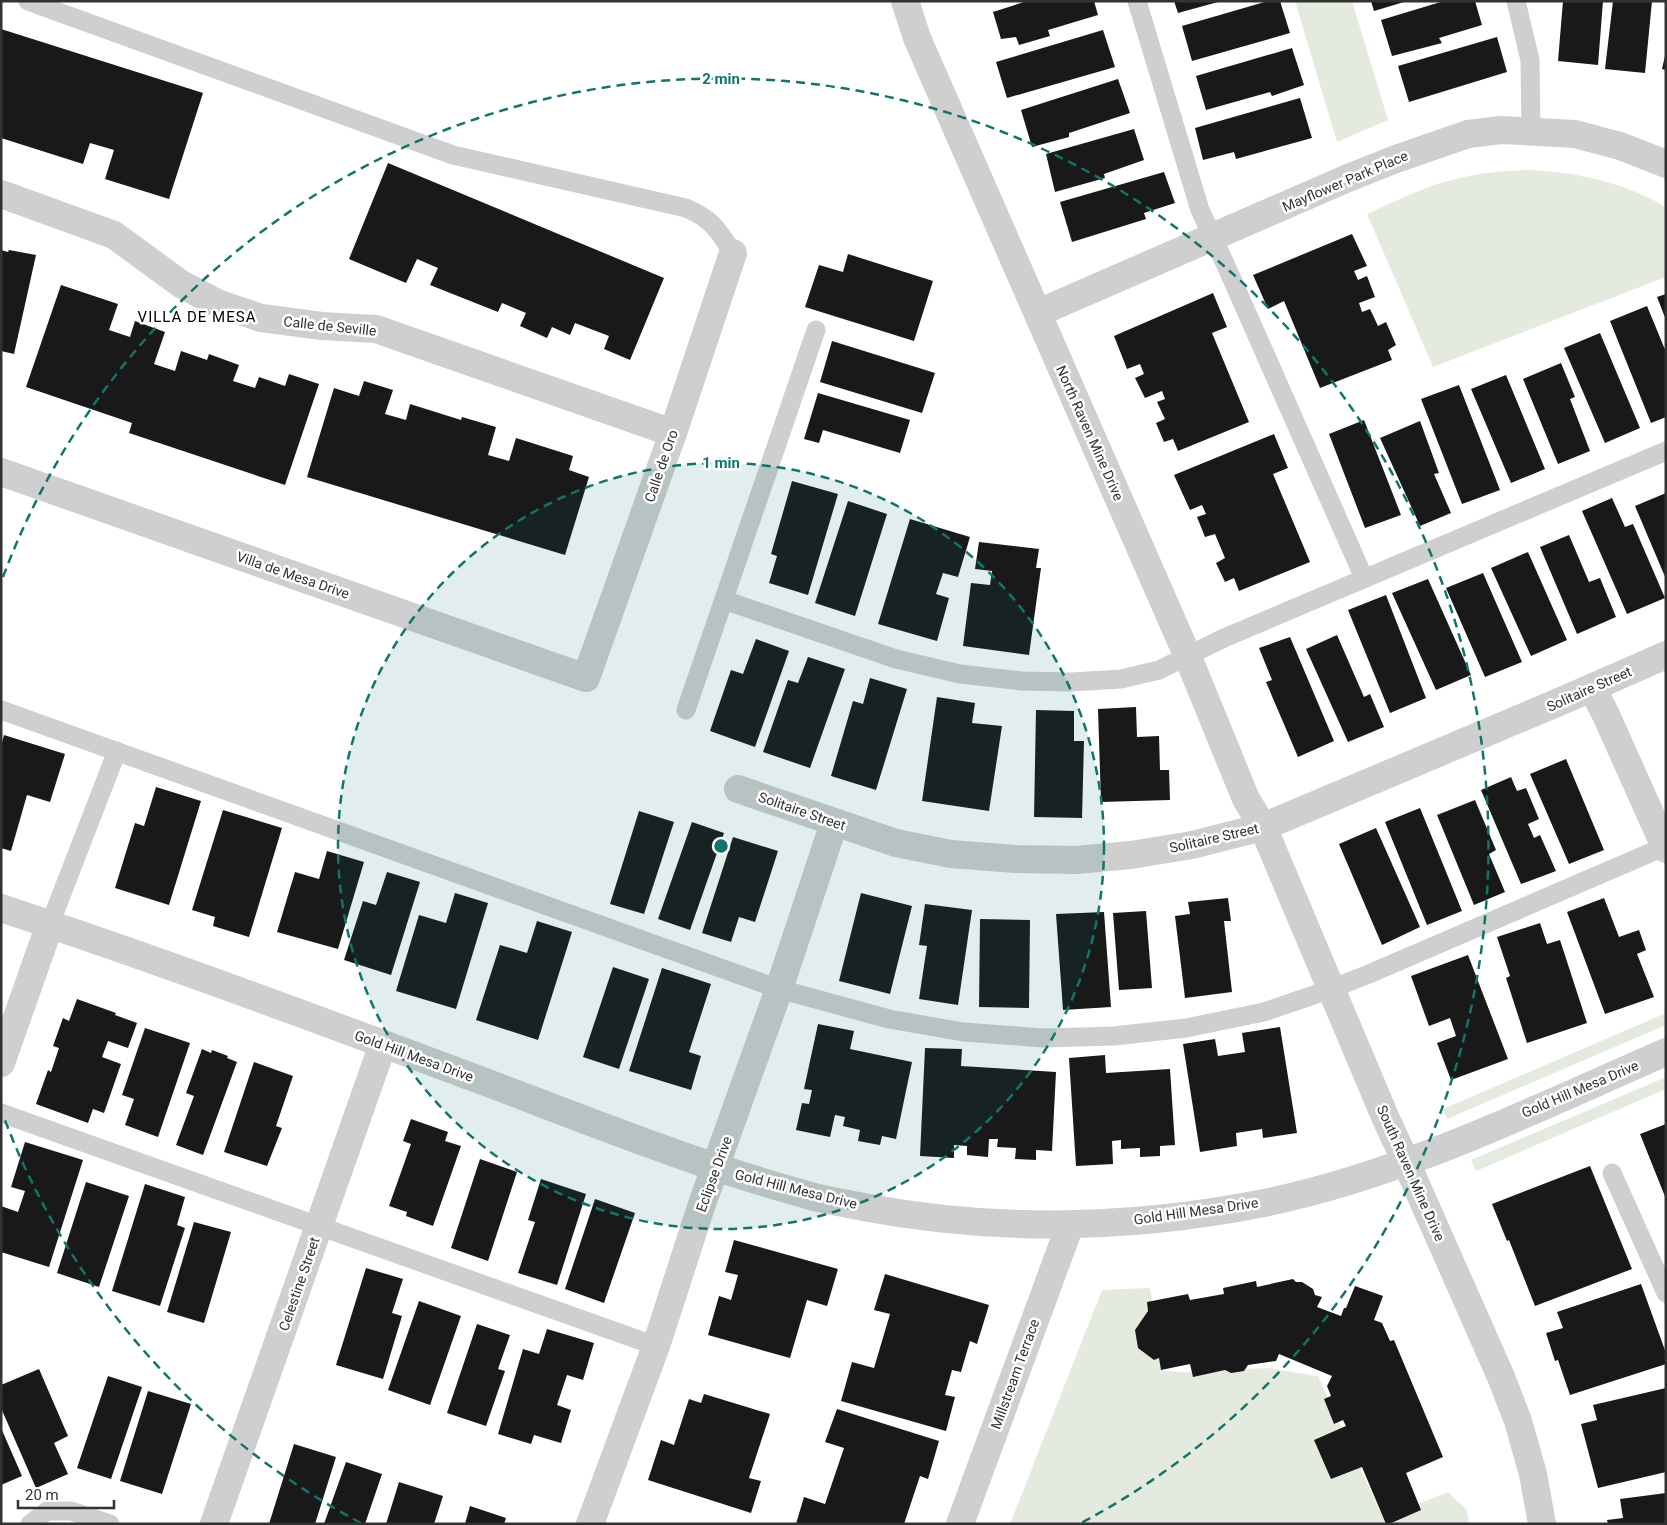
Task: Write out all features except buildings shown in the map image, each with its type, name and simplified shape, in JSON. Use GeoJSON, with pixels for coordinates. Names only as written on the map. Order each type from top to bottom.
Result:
{"type":"FeatureCollection","features":[{"type":"Feature","properties":{"kind":"street","name":"North Raven Mine Drive"},"geometry":{"type":"LineString","coordinates":[[905,1],[917,38],[1188,657],[1246,799],[1263,827]]}},
{"type":"Feature","properties":{"kind":"street","name":"Mayflower Park Place"},"geometry":{"type":"LineString","coordinates":[[1038,313],[1380,165],[1468,134],[1500,130],[1531,130],[1575,134],[1620,146],[1666,164]]}},
{"type":"Feature","properties":{"kind":"street","name":"Calle de Seville"},"geometry":{"type":"LineString","coordinates":[[1,194],[114,235],[181,284],[217,303],[261,318],[322,326],[376,329],[673,433]]}},
{"type":"Feature","properties":{"kind":"street","name":"Calle de Oro"},"geometry":{"type":"LineString","coordinates":[[586,678],[673,433],[733,253]]}},
{"type":"Feature","properties":{"kind":"street","name":"Villa de Mesa Drive"},"geometry":{"type":"LineString","coordinates":[[1,472],[586,678]]}},
{"type":"Feature","properties":{"kind":"street","name":"Solitaire Street"},"geometry":{"type":"LineString","coordinates":[[738,789],[896,843],[951,854],[1024,860],[1076,860],[1131,855],[1192,845],[1263,827],[1666,655]]}},
{"type":"Feature","properties":{"kind":"street"},"geometry":{"type":"LineString","coordinates":[[1592,688],[1665,847]]}},
{"type":"Feature","properties":{"kind":"street","name":"Eclipse Drive"},"geometry":{"type":"LineString","coordinates":[[590,1524],[656,1346],[702,1204],[779,989],[834,823]]}},
{"type":"Feature","properties":{"kind":"street","name":"South Raven Mine Drive"},"geometry":{"type":"LineString","coordinates":[[1263,827],[1386,1118],[1518,1421],[1533,1474],[1542,1524]]}},
{"type":"Feature","properties":{"kind":"street","name":"Gold Hill Mesa Drive"},"geometry":{"type":"LineString","coordinates":[[1,908],[384,1044],[716,1168],[815,1197],[951,1221],[1070,1225],[1170,1217],[1264,1203],[1363,1178],[1449,1146],[1666,1052]]}},
{"type":"Feature","properties":{"kind":"street"},"geometry":{"type":"LineString","coordinates":[[1,1063],[50,924]]}},
{"type":"Feature","properties":{"kind":"street","name":"Celestine Street"},"geometry":{"type":"LineString","coordinates":[[214,1524],[384,1044]]}},
{"type":"Feature","properties":{"kind":"street","name":"Millstream Terrace"},"geometry":{"type":"LineString","coordinates":[[960,1524],[1070,1225]]}},
{"type":"Feature","properties":{"kind":"lane"},"geometry":{"type":"LineString","coordinates":[[28,1],[452,155],[686,208],[702,214],[714,225],[733,253]]}},
{"type":"Feature","properties":{"kind":"lane"},"geometry":{"type":"LineString","coordinates":[[1137,1],[1200,210],[1240,296],[1364,578]]}},
{"type":"Feature","properties":{"kind":"lane"},"geometry":{"type":"LineString","coordinates":[[1516,1],[1530,60],[1531,130]]}},
{"type":"Feature","properties":{"kind":"lane"},"geometry":{"type":"LineString","coordinates":[[686,710],[816,330]]}},
{"type":"Feature","properties":{"kind":"lane"},"geometry":{"type":"LineString","coordinates":[[724,600],[896,659],[960,674],[1022,681],[1071,682],[1121,679],[1159,670],[1224,638],[1666,451]]}},
{"type":"Feature","properties":{"kind":"lane"},"geometry":{"type":"LineString","coordinates":[[1,710],[779,989],[889,1019],[963,1032],[1044,1038],[1114,1036],[1186,1028],[1264,1012],[1369,974],[1665,847]]}},
{"type":"Feature","properties":{"kind":"lane"},"geometry":{"type":"LineString","coordinates":[[50,924],[117,751]]}},
{"type":"Feature","properties":{"kind":"lane"},"geometry":{"type":"LineString","coordinates":[[1,1113],[656,1346]]}},
{"type":"Feature","properties":{"kind":"lane"},"geometry":{"type":"LineString","coordinates":[[1612,1173],[1660,1267],[1666,1293]]}},
{"type":"Feature","properties":{"kind":"lane"},"geometry":{"type":"LineString","coordinates":[[30,1524],[47,1511],[71,1511],[110,1524]]}},
{"type":"Feature","properties":{"kind":"shaded area"},"geometry":{"type":"Polygon","coordinates":[[[1295,1],[1352,1],[1388,120],[1337,142],[1295,1]]]}},
{"type":"Feature","properties":{"kind":"shaded area"},"geometry":{"type":"Polygon","coordinates":[[[1525,170],[1561,173],[1598,180],[1633,191],[1666,207],[1666,277],[1433,367],[1367,214],[1411,194],[1444,182],[1481,174],[1525,170]]]}},
{"type":"Feature","properties":{"kind":"shaded area"},"geometry":{"type":"Polygon","coordinates":[[[1666,1013],[1666,1025],[1447,1119],[1443,1109],[1666,1013]]]}},
{"type":"Feature","properties":{"kind":"shaded area"},"geometry":{"type":"Polygon","coordinates":[[[1666,1077],[1666,1089],[1476,1171],[1471,1160],[1666,1077]]]}},
{"type":"Feature","properties":{"kind":"shaded area"},"geometry":{"type":"Polygon","coordinates":[[[1150,1288],[1163,1371],[1186,1372],[1267,1368],[1318,1376],[1383,1518],[1448,1492],[1467,1510],[1469,1524],[1010,1524],[1102,1290],[1150,1288]]]}},
{"type":"Feature","properties":{"kind":"district","name":"VILLA DE MESA"},"geometry":{"type":"Point","coordinates":[197,317]}}]}
